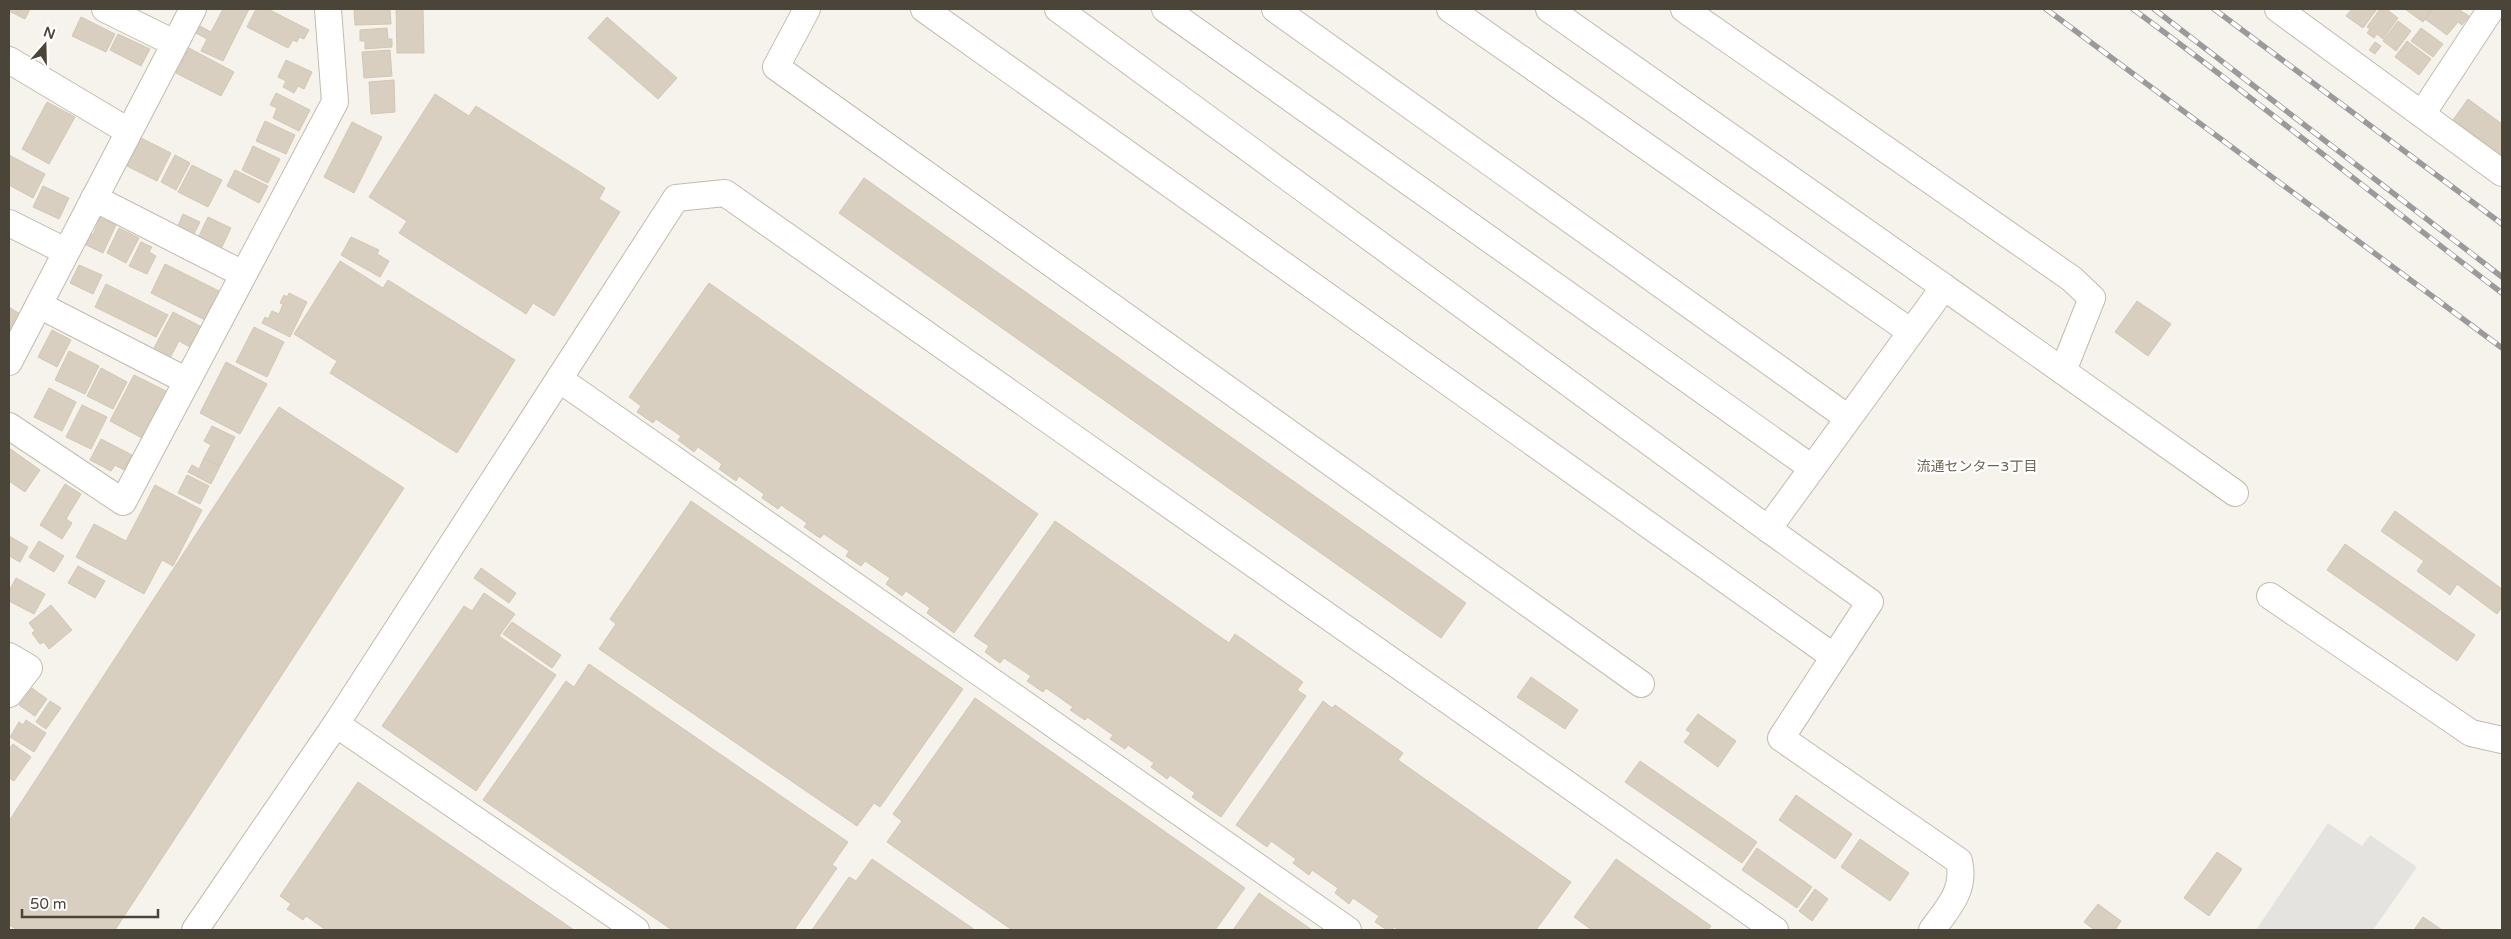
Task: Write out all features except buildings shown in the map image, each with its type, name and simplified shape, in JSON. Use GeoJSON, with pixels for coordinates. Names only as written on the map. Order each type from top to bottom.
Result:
{"type":"FeatureCollection","features":[{"type":"Feature","properties":{"kind":"street"},"geometry":{"type":"LineString","coordinates":[[104,9],[174,44]]}},
{"type":"Feature","properties":{"kind":"street"},"geometry":{"type":"LineString","coordinates":[[9,362],[193,9]]}},
{"type":"Feature","properties":{"kind":"street"},"geometry":{"type":"LineString","coordinates":[[9,426],[123,502],[334,102],[328,9]]}},
{"type":"Feature","properties":{"kind":"street"},"geometry":{"type":"LineString","coordinates":[[807,9],[776,67],[1641,684]]}},
{"type":"Feature","properties":{"kind":"street"},"geometry":{"type":"LineString","coordinates":[[924,9],[1834,657]]}},
{"type":"Feature","properties":{"kind":"street"},"geometry":{"type":"LineString","coordinates":[[1058,9],[1870,602],[1781,738],[1959,861],[1962,875],[1959,892],[1932,930]]}},
{"type":"Feature","properties":{"kind":"street"},"geometry":{"type":"LineString","coordinates":[[1165,9],[1812,468]]}},
{"type":"Feature","properties":{"kind":"street"},"geometry":{"type":"LineString","coordinates":[[1275,9],[1848,418]]}},
{"type":"Feature","properties":{"kind":"street"},"geometry":{"type":"LineString","coordinates":[[1450,9],[1911,332]]}},
{"type":"Feature","properties":{"kind":"street"},"geometry":{"type":"LineString","coordinates":[[1550,9],[2234,493]]}},
{"type":"Feature","properties":{"kind":"street"},"geometry":{"type":"LineString","coordinates":[[1684,9],[2072,279],[2092,298],[2063,371]]}},
{"type":"Feature","properties":{"kind":"street"},"geometry":{"type":"LineString","coordinates":[[2278,9],[2502,173]]}},
{"type":"Feature","properties":{"kind":"street"},"geometry":{"type":"LineString","coordinates":[[2422,114],[2491,9]]}},
{"type":"Feature","properties":{"kind":"street"},"geometry":{"type":"LineString","coordinates":[[9,60],[128,131]]}},
{"type":"Feature","properties":{"kind":"street"},"geometry":{"type":"LineString","coordinates":[[195,930],[336,724],[676,198],[725,193],[1775,930]]}},
{"type":"Feature","properties":{"kind":"street"},"geometry":{"type":"LineString","coordinates":[[94,198],[243,274]]}},
{"type":"Feature","properties":{"kind":"street"},"geometry":{"type":"LineString","coordinates":[[9,223],[65,252]]}},
{"type":"Feature","properties":{"kind":"street"},"geometry":{"type":"LineString","coordinates":[[1768,529],[1944,287]]}},
{"type":"Feature","properties":{"kind":"street"},"geometry":{"type":"LineString","coordinates":[[39,305],[188,380]]}},
{"type":"Feature","properties":{"kind":"street"},"geometry":{"type":"LineString","coordinates":[[559,379],[1348,930]]}},
{"type":"Feature","properties":{"kind":"street"},"geometry":{"type":"LineString","coordinates":[[2270,596],[2471,733],[2502,740]]}},
{"type":"Feature","properties":{"kind":"street"},"geometry":{"type":"LineString","coordinates":[[9,656],[29,668],[9,694]]}},
{"type":"Feature","properties":{"kind":"street"},"geometry":{"type":"LineString","coordinates":[[336,724],[636,930]]}},
{"type":"Feature","properties":{"kind":"shaded area"},"geometry":{"type":"Polygon","coordinates":[[[2328,823],[2362,846],[2370,835],[2417,867],[2373,930],[2256,930],[2328,823]]]}},
{"type":"Feature","properties":{"kind":"railway"},"geometry":{"type":"LineString","coordinates":[[2046,9],[2502,348]]}},
{"type":"Feature","properties":{"kind":"railway"},"geometry":{"type":"LineString","coordinates":[[2133,9],[2502,293]]}},
{"type":"Feature","properties":{"kind":"railway"},"geometry":{"type":"LineString","coordinates":[[2154,9],[2502,277]]}},
{"type":"Feature","properties":{"kind":"railway"},"geometry":{"type":"LineString","coordinates":[[2214,9],[2502,224]]}},
{"type":"Feature","properties":{"kind":"district","name":"流通センター3丁目"},"geometry":{"type":"Point","coordinates":[1977,466]}}]}
